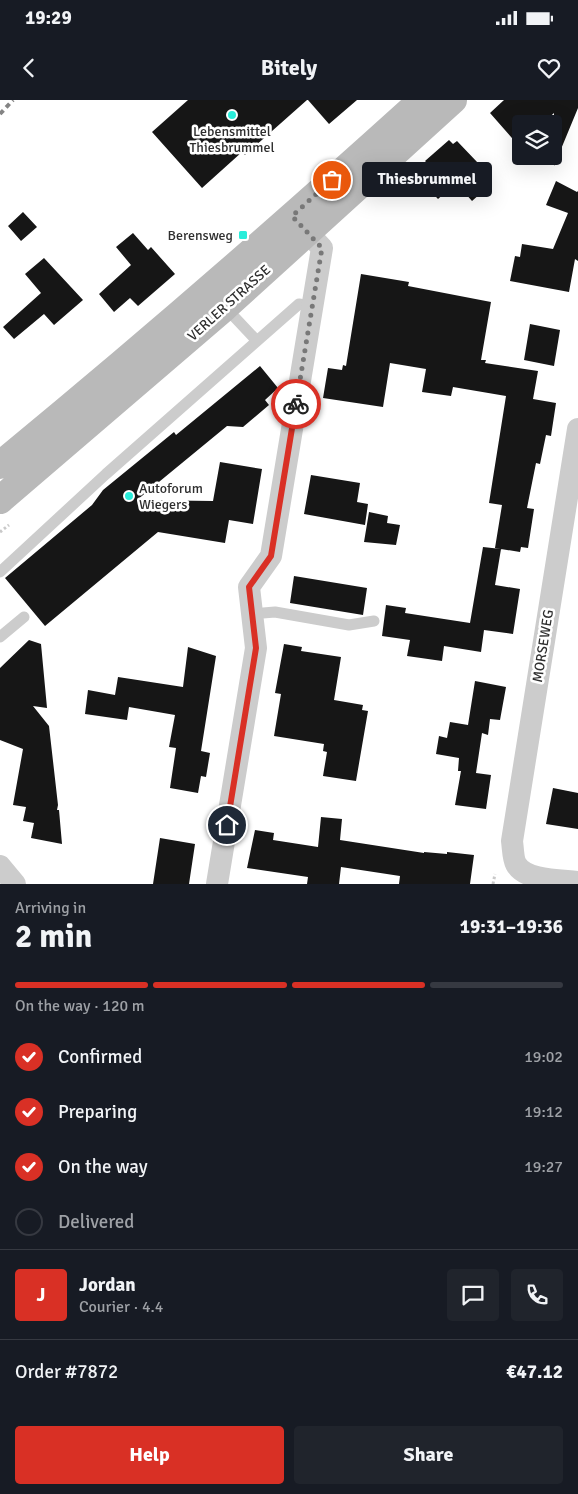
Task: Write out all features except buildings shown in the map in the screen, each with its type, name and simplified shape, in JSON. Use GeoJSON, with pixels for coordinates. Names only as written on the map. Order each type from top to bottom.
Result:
{"type":"FeatureCollection","features":[{"type":"Feature","properties":{"kind":"main road","name":"VERLER STRASSE"},"geometry":{"type":"LineString","coordinates":[[0,500],[225,307],[300,224],[422,100]]}},
{"type":"Feature","properties":{"kind":"main road","name":"VERLER STRASSE"},"geometry":{"type":"LineString","coordinates":[[0,465],[454,100]]}},
{"type":"Feature","properties":{"kind":"street"},"geometry":{"type":"LineString","coordinates":[[217,884],[256,648],[249,587],[271,556],[322,248],[300,224]]}},
{"type":"Feature","properties":{"kind":"street","name":"MORSEWEG"},"geometry":{"type":"LineString","coordinates":[[578,429],[512,841],[516,864],[525,874],[540,878],[578,882]]}},
{"type":"Feature","properties":{"kind":"street"},"geometry":{"type":"LineString","coordinates":[[0,866],[15,884]]}},
{"type":"Feature","properties":{"kind":"lane"},"geometry":{"type":"LineString","coordinates":[[0,572],[106,474],[299,304],[312,306]]}},
{"type":"Feature","properties":{"kind":"lane"},"geometry":{"type":"LineString","coordinates":[[225,307],[257,341]]}},
{"type":"Feature","properties":{"kind":"lane"},"geometry":{"type":"LineString","coordinates":[[252,614],[275,612],[349,625],[374,621]]}},
{"type":"Feature","properties":{"kind":"lane"},"geometry":{"type":"LineString","coordinates":[[0,637],[24,617]]}},
{"type":"Feature","properties":{"kind":"railway"},"geometry":{"type":"LineString","coordinates":[[0,114],[13,100]]}},
{"type":"Feature","properties":{"kind":"way so far"},"geometry":{"type":"LineString","coordinates":[[296,404],[322,248],[292,216],[332,180]]}},
{"type":"Feature","properties":{"kind":"place","name":"Lebensmittel Thiesbrummel"},"geometry":{"type":"Point","coordinates":[232,115]}},
{"type":"Feature","properties":{"kind":"place","name":"Thiesbrummel"},"geometry":{"type":"Point","coordinates":[332,180]}},
{"type":"Feature","properties":{"kind":"place","name":"Berensweg"},"geometry":{"type":"Point","coordinates":[243,235]}},
{"type":"Feature","properties":{"kind":"place","name":"Autoforum Wiegers"},"geometry":{"type":"Point","coordinates":[129,496]}},
{"type":"Feature","properties":{"kind":"route"},"geometry":{"type":"LineString","coordinates":[[227,825],[256,648],[249,587],[271,556],[296,404]]}}]}
